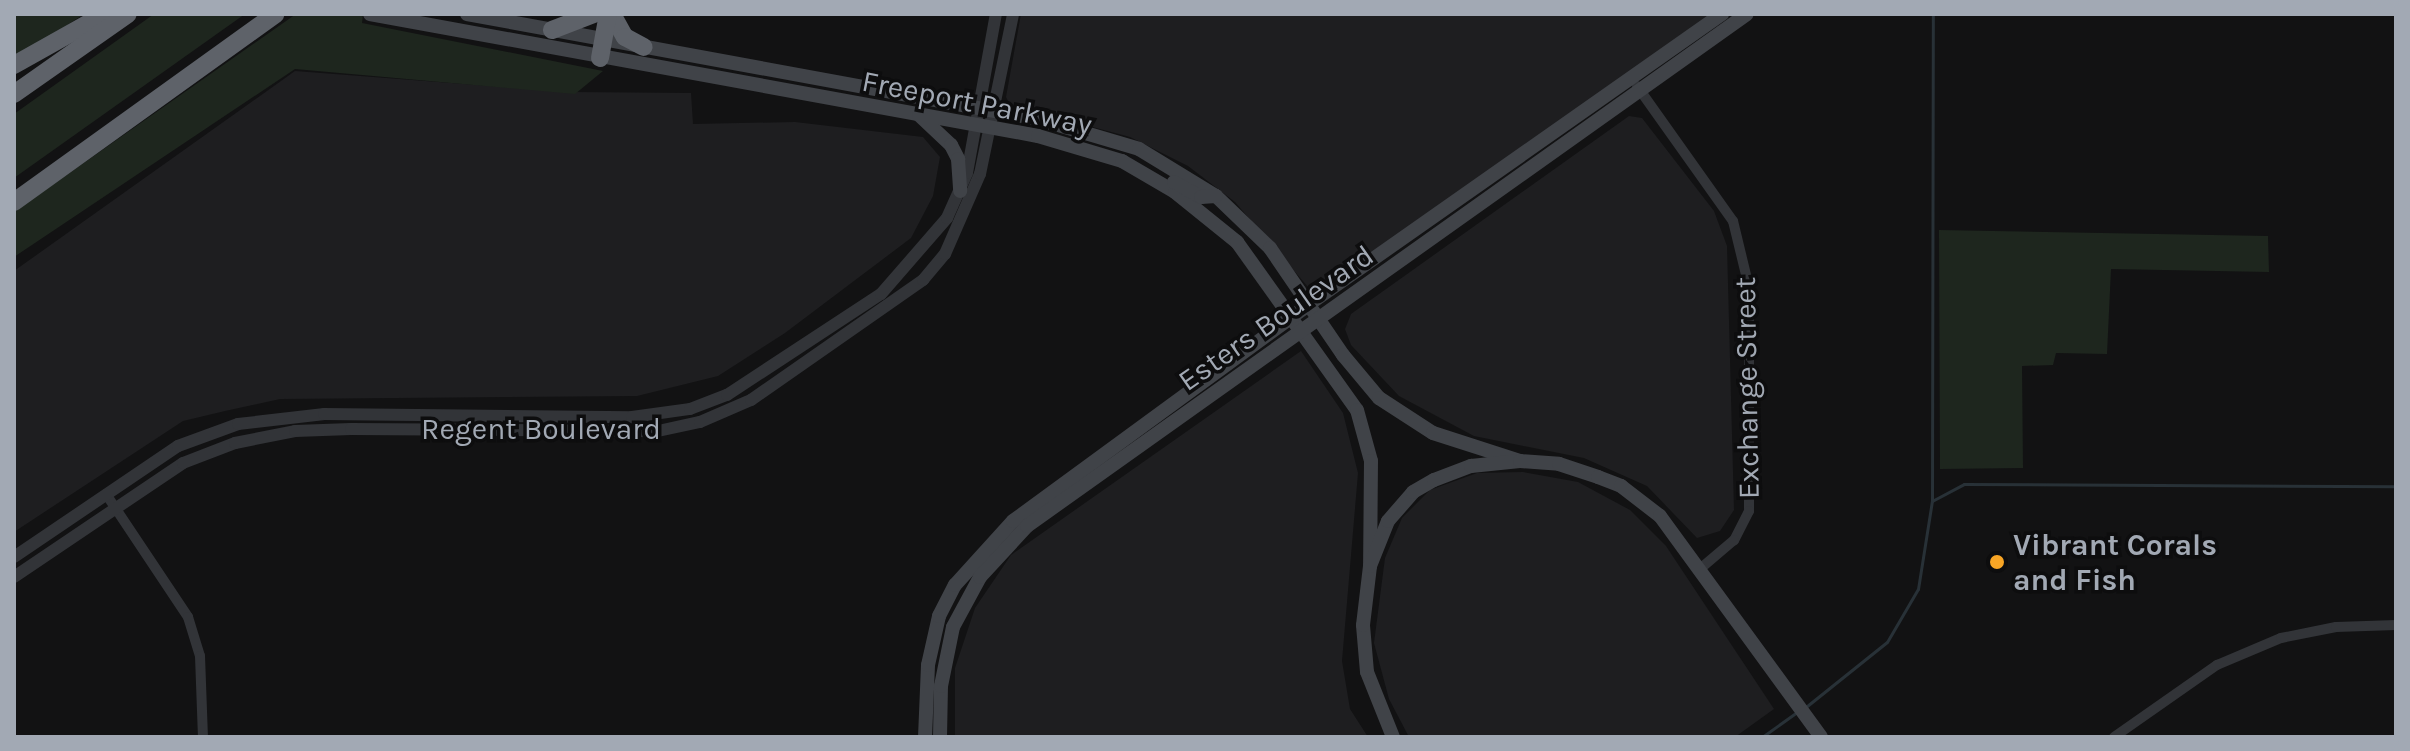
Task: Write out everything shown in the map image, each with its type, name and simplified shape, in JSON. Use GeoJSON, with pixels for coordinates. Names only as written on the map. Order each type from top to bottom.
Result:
{"type":"FeatureCollection","features":[{"type":"Feature","properties":{"kind":"highway"},"geometry":{"type":"LineString","coordinates":[[14,65],[105,14]]}},
{"type":"Feature","properties":{"kind":"highway"},"geometry":{"type":"LineString","coordinates":[[14,94],[128,14]]}},
{"type":"Feature","properties":{"kind":"highway"},"geometry":{"type":"LineString","coordinates":[[14,202],[276,14]]}},
{"type":"Feature","properties":{"kind":"highway"},"geometry":{"type":"LineString","coordinates":[[198,69],[284,14]]}},
{"type":"Feature","properties":{"kind":"highway"},"geometry":{"type":"LineString","coordinates":[[552,30],[594,14]]}},
{"type":"Feature","properties":{"kind":"highway"},"geometry":{"type":"LineString","coordinates":[[598,48],[601,14]]}},
{"type":"Feature","properties":{"kind":"highway"},"geometry":{"type":"LineString","coordinates":[[598,48],[610,14]]}},
{"type":"Feature","properties":{"kind":"highway"},"geometry":{"type":"LineString","coordinates":[[610,14],[625,37],[644,47]]}},
{"type":"Feature","properties":{"kind":"main road","name":"Freeport Parkway"},"geometry":{"type":"LineString","coordinates":[[370,14],[598,48],[983,126],[1074,145],[1147,176],[1237,242],[1303,330],[1363,423],[1373,482],[1370,566]]}},
{"type":"Feature","properties":{"kind":"main road","name":"Freeport Parkway"},"geometry":{"type":"LineString","coordinates":[[467,14],[552,30],[598,48],[644,47],[994,110],[1105,135],[1157,158],[1216,196],[1270,248],[1359,377],[1400,414],[1433,433],[1520,461]]}},
{"type":"Feature","properties":{"kind":"main road","name":"Esters Boulevard"},"geometry":{"type":"LineString","coordinates":[[940,737],[941,686],[953,627],[971,590],[1000,552],[1027,526],[1303,330],[1636,86],[1722,14]]}},
{"type":"Feature","properties":{"kind":"main road","name":"Esters Boulevard"},"geometry":{"type":"LineString","coordinates":[[925,737],[928,665],[939,616],[980,553],[1013,521],[1309,304],[1747,14]]}},
{"type":"Feature","properties":{"kind":"main road"},"geometry":{"type":"LineString","coordinates":[[915,113],[951,145],[958,159],[960,191]]}},
{"type":"Feature","properties":{"kind":"main road"},"geometry":{"type":"LineString","coordinates":[[1147,176],[1165,178],[1201,197],[1216,196]]}},
{"type":"Feature","properties":{"kind":"main road"},"geometry":{"type":"LineString","coordinates":[[1393,737],[1375,699],[1363,643],[1370,566],[1390,518],[1413,492],[1471,466],[1520,461],[1559,464],[1621,486],[1660,516],[1701,568],[1819,735]]}},
{"type":"Feature","properties":{"kind":"street","name":"Regent Boulevard"},"geometry":{"type":"LineString","coordinates":[[14,577],[114,506],[205,453],[295,431],[621,433],[678,428],[725,413],[765,392],[923,280],[967,215],[983,126],[978,107],[996,14]]}},
{"type":"Feature","properties":{"kind":"street","name":"Regent Boulevard"},"geometry":{"type":"LineString","coordinates":[[14,557],[178,446],[238,424],[277,417],[632,417],[710,402],[781,362],[881,294],[930,239],[960,191],[983,126],[994,110],[1013,14]]}},
{"type":"Feature","properties":{"kind":"street","name":"Exchange Street"},"geometry":{"type":"LineString","coordinates":[[1636,86],[1733,221],[1749,287],[1749,511],[1734,540],[1701,568]]}},
{"type":"Feature","properties":{"kind":"street"},"geometry":{"type":"LineString","coordinates":[[106,494],[188,617],[202,668],[203,737]]}},
{"type":"Feature","properties":{"kind":"street"},"geometry":{"type":"LineString","coordinates":[[2114,737],[2217,665],[2281,638],[2336,627],[2396,625]]}},
{"type":"Feature","properties":{"kind":"shaded area"},"geometry":{"type":"Polygon","coordinates":[[[14,14],[84,14],[14,60],[14,14]]]}},
{"type":"Feature","properties":{"kind":"shaded area"},"geometry":{"type":"Polygon","coordinates":[[[154,14],[245,14],[14,178],[14,114],[154,14]]]}},
{"type":"Feature","properties":{"kind":"shaded area"},"geometry":{"type":"Polygon","coordinates":[[[296,14],[363,14],[362,23],[603,71],[575,94],[295,69],[14,257],[14,212],[296,14]]]}},
{"type":"Feature","properties":{"kind":"shaded area"},"geometry":{"type":"Polygon","coordinates":[[[1021,14],[1714,14],[1314,294],[1235,202],[1188,166],[1130,137],[1010,105],[1006,97],[1021,14]]]}},
{"type":"Feature","properties":{"kind":"shaded area"},"geometry":{"type":"Polygon","coordinates":[[[295,71],[570,92],[691,93],[693,124],[795,122],[923,137],[940,157],[933,196],[911,238],[785,333],[718,376],[637,396],[280,399],[225,411],[183,421],[14,532],[14,271],[295,71]]]}},
{"type":"Feature","properties":{"kind":"shaded area"},"geometry":{"type":"Polygon","coordinates":[[[1629,116],[1642,118],[1714,211],[1727,246],[1734,510],[1720,531],[1697,538],[1647,486],[1584,458],[1474,436],[1399,396],[1351,345],[1345,329],[1351,314],[1629,116]]]}},
{"type":"Feature","properties":{"kind":"shaded area"},"geometry":{"type":"Polygon","coordinates":[[[1939,230],[2268,236],[2269,272],[2111,269],[2107,354],[2056,353],[2053,365],[2022,366],[2023,468],[1940,469],[1939,230]]]}},
{"type":"Feature","properties":{"kind":"shaded area"},"geometry":{"type":"Polygon","coordinates":[[[1301,351],[1343,413],[1358,473],[1342,661],[1350,709],[1368,737],[955,737],[955,668],[975,608],[1011,555],[1301,351]]]}},
{"type":"Feature","properties":{"kind":"shaded area"},"geometry":{"type":"Polygon","coordinates":[[[1523,472],[1578,482],[1630,510],[1666,546],[1774,709],[1735,737],[1409,737],[1389,699],[1374,643],[1385,558],[1402,518],[1430,490],[1477,473],[1523,472]]]}},
{"type":"Feature","properties":{"kind":"waterway"},"geometry":{"type":"LineString","coordinates":[[1807,706],[1887,642],[1918,589],[1932,501],[1933,14]]}},
{"type":"Feature","properties":{"kind":"waterway"},"geometry":{"type":"LineString","coordinates":[[1932,501],[1964,484],[2396,486]]}},
{"type":"Feature","properties":{"kind":"waterway"},"geometry":{"type":"LineString","coordinates":[[1762,737],[1797,712]]}},
{"type":"Feature","properties":{"kind":"place","name":"Vibrant Corals and Fish"},"geometry":{"type":"Point","coordinates":[1997,562]}}]}
